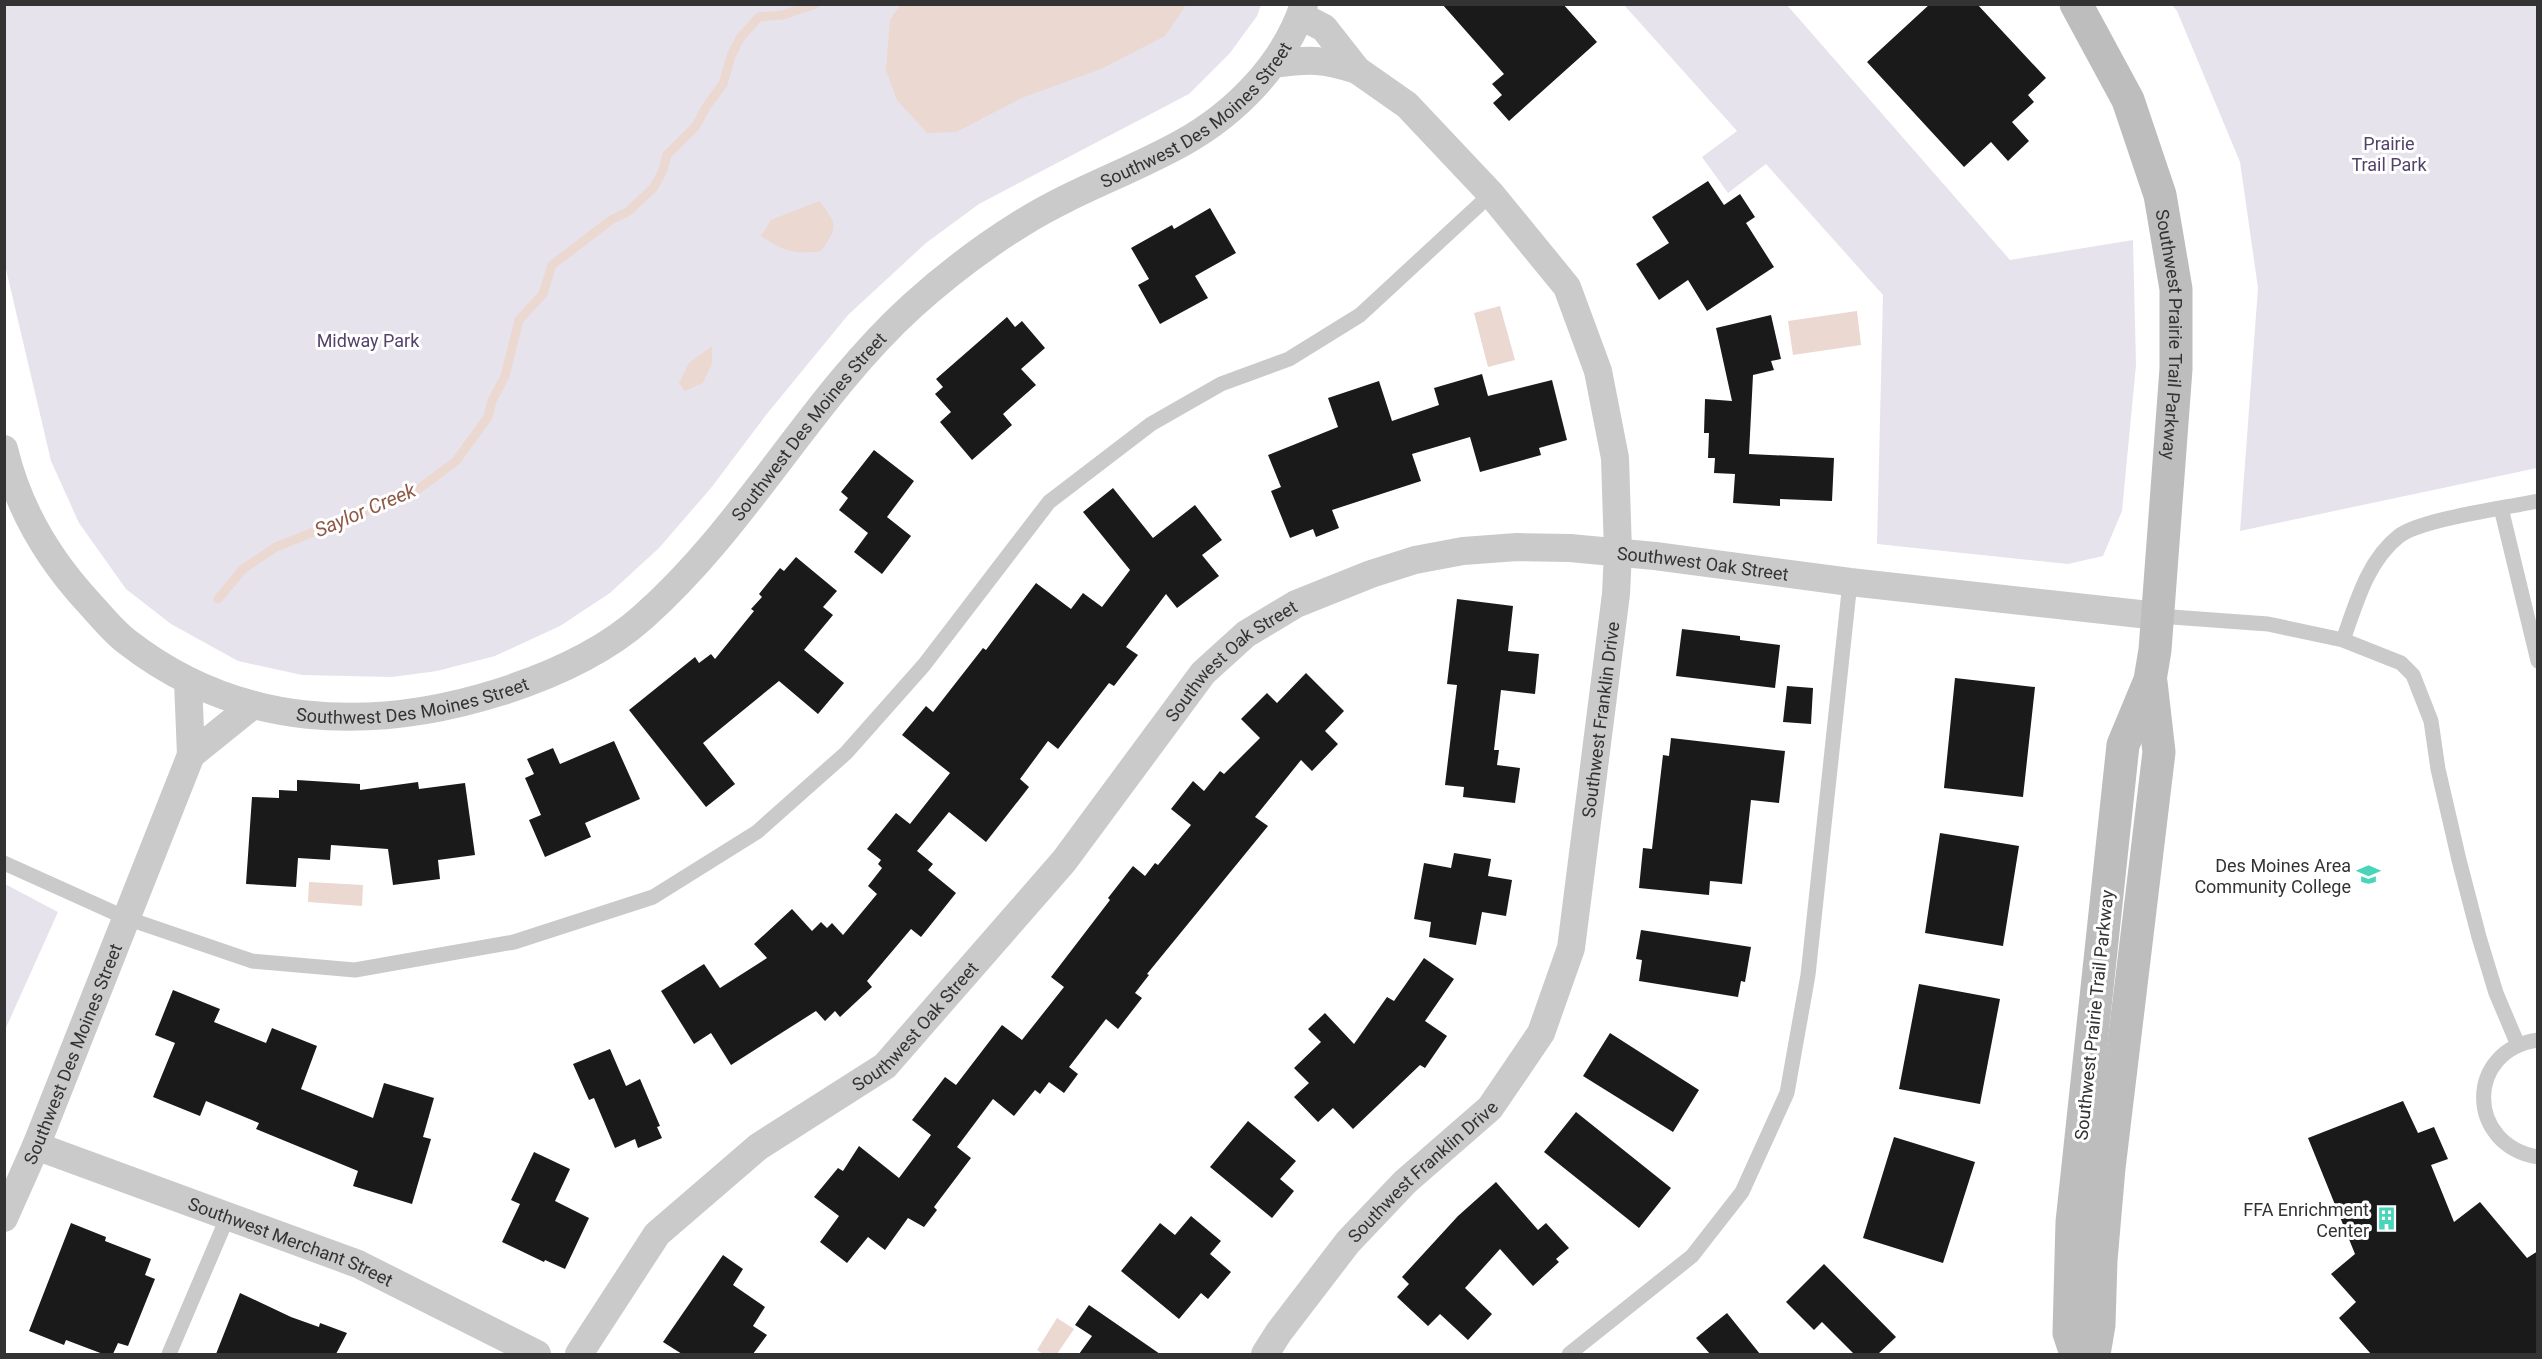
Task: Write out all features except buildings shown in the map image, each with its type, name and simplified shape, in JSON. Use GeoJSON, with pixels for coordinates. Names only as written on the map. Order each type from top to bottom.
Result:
{"type":"FeatureCollection","features":[{"type":"Feature","properties":{"kind":"street","name":"Southwest Prairie Trail Parkway"},"geometry":{"type":"LineString","coordinates":[[2076,4],[2128,100],[2160,195],[2176,289],[2176,369],[2158,616],[2151,680],[2159,752],[2109,1168],[2101,1260],[2099,1325],[2094,1354]]}},
{"type":"Feature","properties":{"kind":"street","name":"Southwest Des Moines Street"},"geometry":{"type":"LineString","coordinates":[[4,449],[10,472],[34,529],[68,580],[123,639],[188,682],[222,697],[325,718],[414,714],[472,701],[514,688],[564,668],[642,619],[726,530],[830,393],[912,306],[1022,223],[1093,184],[1183,142],[1232,110],[1274,64],[1303,10]]}},
{"type":"Feature","properties":{"kind":"street","name":"Southwest Franklin Drive"},"geometry":{"type":"LineString","coordinates":[[1303,10],[1324,28],[1357,70]]}},
{"type":"Feature","properties":{"kind":"street","name":"Southwest Franklin Drive"},"geometry":{"type":"LineString","coordinates":[[1265,1354],[1348,1242],[1406,1182],[1490,1108],[1541,1033],[1571,948],[1616,594],[1618,552],[1615,458],[1598,371],[1567,287],[1491,194],[1407,105],[1357,70],[1329,60],[1302,60],[1274,64]]}},
{"type":"Feature","properties":{"kind":"street","name":"Southwest Oak Street"},"geometry":{"type":"LineString","coordinates":[[579,1354],[657,1234],[758,1148],[885,1066],[1064,861],[1203,673],[1246,634],[1296,604],[1371,574],[1415,560],[1463,551],[1517,547],[1618,552],[1850,582],[2158,616]]}},
{"type":"Feature","properties":{"kind":"street","name":"Southwest Prairie Trail Parkway"},"geometry":{"type":"LineString","coordinates":[[2076,1354],[2069,1334],[2072,1222],[2123,745],[2151,680]]}},
{"type":"Feature","properties":{"kind":"street","name":"Southwest Des Moines Street"},"geometry":{"type":"LineString","coordinates":[[4,1218],[36,1146],[191,755],[188,682]]}},
{"type":"Feature","properties":{"kind":"street","name":"Southwest Des Moines Street"},"geometry":{"type":"LineString","coordinates":[[191,755],[253,705]]}},
{"type":"Feature","properties":{"kind":"street","name":"Southwest Merchant Street"},"geometry":{"type":"LineString","coordinates":[[36,1146],[358,1264],[537,1354]]}},
{"type":"Feature","properties":{"kind":"lane"},"geometry":{"type":"LineString","coordinates":[[4,863],[126,918],[252,961],[356,970],[514,942],[653,897],[757,832],[846,753],[924,665],[1049,502],[1151,424],[1221,384],[1289,359],[1360,315],[1491,194]]}},
{"type":"Feature","properties":{"kind":"lane"},"geometry":{"type":"LineString","coordinates":[[2343,640],[2370,572],[2382,553],[2400,535],[2421,526],[2538,501]]}},
{"type":"Feature","properties":{"kind":"lane"},"geometry":{"type":"LineString","coordinates":[[2501,508],[2538,661]]}},
{"type":"Feature","properties":{"kind":"lane"},"geometry":{"type":"LineString","coordinates":[[1569,1354],[1692,1256],[1742,1192],[1787,1093],[1808,975],[1850,582]]}},
{"type":"Feature","properties":{"kind":"lane"},"geometry":{"type":"LineString","coordinates":[[2158,616],[2268,624],[2343,640],[2400,663],[2413,675],[2431,721],[2438,769],[2480,937],[2496,993],[2518,1045]]}},
{"type":"Feature","properties":{"kind":"lane"},"geometry":{"type":"LineString","coordinates":[[2538,1040],[2518,1045],[2496,1061],[2488,1073],[2484,1094],[2485,1114],[2490,1128],[2510,1148],[2538,1157]]}},
{"type":"Feature","properties":{"kind":"lane"},"geometry":{"type":"LineString","coordinates":[[169,1354],[228,1216]]}},
{"type":"Feature","properties":{"kind":"green space","name":"Midway Park"},"geometry":{"type":"Polygon","coordinates":[[[4,5],[1261,5],[1257,16],[1230,53],[1189,94],[979,204],[926,243],[848,315],[766,415],[711,488],[659,548],[610,593],[560,626],[495,656],[437,671],[392,677],[302,675],[238,661],[171,624],[126,589],[79,523],[51,461],[5,265],[4,5]]]}},
{"type":"Feature","properties":{"kind":"green space"},"geometry":{"type":"Polygon","coordinates":[[[1624,5],[1787,5],[2010,260],[2133,240],[2136,365],[2122,511],[2103,556],[2068,564],[1877,544],[1883,295],[1766,164],[1728,193],[1702,157],[1737,131],[1624,5]]]}},
{"type":"Feature","properties":{"kind":"green space","name":"Prairie Trail Park"},"geometry":{"type":"Polygon","coordinates":[[[2172,5],[2537,5],[2537,468],[2240,531],[2258,288],[2240,162],[2177,11],[2172,5]]]}},
{"type":"Feature","properties":{"kind":"green space"},"geometry":{"type":"Polygon","coordinates":[[[5,884],[58,912],[5,1030],[5,884]]]}},
{"type":"Feature","properties":{"kind":"shaded area"},"geometry":{"type":"Polygon","coordinates":[[[900,5],[1186,5],[1165,36],[1101,69],[1024,97],[956,132],[927,133],[897,100],[886,70],[890,20],[900,5]]]}},
{"type":"Feature","properties":{"kind":"shaded area"},"geometry":{"type":"Polygon","coordinates":[[[819,201],[834,225],[831,236],[821,251],[790,251],[761,236],[771,220],[819,201]]]}},
{"type":"Feature","properties":{"kind":"shaded area"},"geometry":{"type":"Polygon","coordinates":[[[1500,306],[1515,360],[1488,367],[1474,313],[1500,306]]]}},
{"type":"Feature","properties":{"kind":"shaded area"},"geometry":{"type":"Polygon","coordinates":[[[1857,311],[1861,345],[1793,355],[1788,321],[1857,311]]]}},
{"type":"Feature","properties":{"kind":"shaded area"},"geometry":{"type":"Polygon","coordinates":[[[712,346],[712,363],[703,383],[685,391],[679,383],[689,363],[712,346]]]}},
{"type":"Feature","properties":{"kind":"shaded area"},"geometry":{"type":"Polygon","coordinates":[[[309,882],[363,885],[362,906],[308,902],[309,882]]]}},
{"type":"Feature","properties":{"kind":"shaded area"},"geometry":{"type":"Polygon","coordinates":[[[1057,1318],[1074,1329],[1057,1354],[1043,1354],[1037,1350],[1057,1318]]]}},
{"type":"Feature","properties":{"kind":"waterway","name":"Saylor Creek"},"geometry":{"type":"LineString","coordinates":[[218,599],[243,569],[276,547],[416,491],[456,461],[488,417],[492,401],[505,376],[519,320],[543,294],[552,265],[611,220],[629,211],[654,187],[663,170],[667,155],[696,126],[706,107],[723,84],[731,56],[740,38],[759,17],[782,15],[816,4]]}},
{"type":"Feature","properties":{"kind":"place","name":"Des Moines Area Community College"},"geometry":{"type":"Point","coordinates":[2369,875]}},
{"type":"Feature","properties":{"kind":"place","name":"FFA Enrichment Center"},"geometry":{"type":"Point","coordinates":[2387,1219]}}]}
